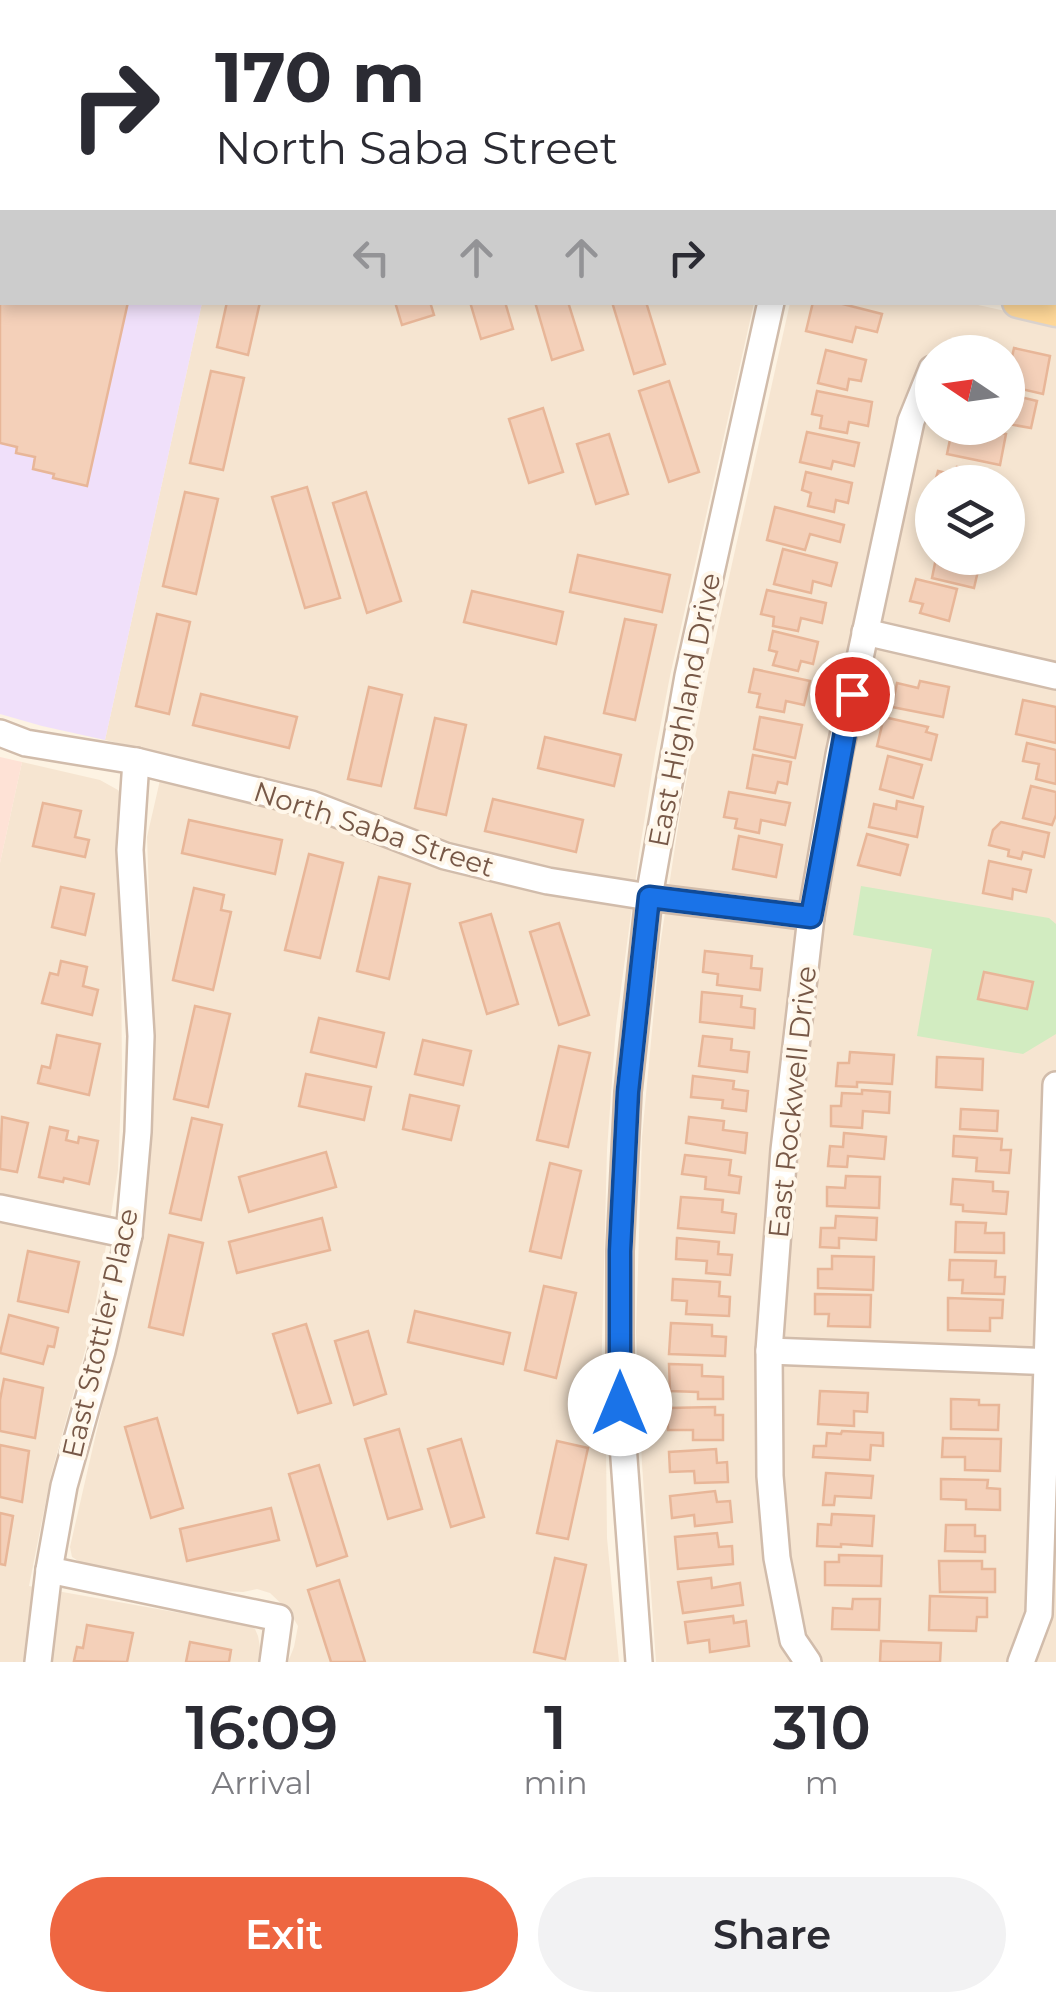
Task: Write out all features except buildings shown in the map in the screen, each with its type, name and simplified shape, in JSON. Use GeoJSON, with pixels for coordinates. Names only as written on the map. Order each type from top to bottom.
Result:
{"type":"FeatureCollection","features":[{"type":"Feature","properties":{"kind":"main road"},"geometry":{"type":"LineString","coordinates":[[1031,305],[1056,311]]}},
{"type":"Feature","properties":{"kind":"street","name":"East Highland Drive"},"geometry":{"type":"LineString","coordinates":[[639,1662],[620,1404],[620,1270],[628,1092],[649,897],[688,676],[771,305]]}},
{"type":"Feature","properties":{"kind":"street","name":"East Rockwell Drive"},"geometry":{"type":"LineString","coordinates":[[808,1662],[793,1640],[778,1558],[770,1476],[769,1352],[784,1150],[811,917],[839,755],[915,413]]}},
{"type":"Feature","properties":{"kind":"street"},"geometry":{"type":"LineString","coordinates":[[865,632],[1056,676]]}},
{"type":"Feature","properties":{"kind":"street","name":"North Saba Street"},"geometry":{"type":"LineString","coordinates":[[0,733],[26,743],[136,762],[312,804],[445,856],[548,881],[811,917]]}},
{"type":"Feature","properties":{"kind":"street","name":"East Stottler Place"},"geometry":{"type":"LineString","coordinates":[[38,1662],[64,1486],[129,1235],[141,1036],[130,850],[136,762]]}},
{"type":"Feature","properties":{"kind":"street"},"geometry":{"type":"LineString","coordinates":[[1021,1662],[1039,1614],[1051,1362],[1056,1085]]}},
{"type":"Feature","properties":{"kind":"street"},"geometry":{"type":"LineString","coordinates":[[0,1208],[129,1235]]}},
{"type":"Feature","properties":{"kind":"street"},"geometry":{"type":"LineString","coordinates":[[769,1352],[1051,1362]]}},
{"type":"Feature","properties":{"kind":"street"},"geometry":{"type":"LineString","coordinates":[[49,1570],[279,1618],[273,1662]]}},
{"type":"Feature","properties":{"kind":"shaded area"},"geometry":{"type":"Polygon","coordinates":[[[0,305],[202,305],[105,740],[0,714],[0,305]]]}},
{"type":"Feature","properties":{"kind":"shaded area"},"geometry":{"type":"Polygon","coordinates":[[[202,305],[754,305],[655,754],[616,1026],[607,1150],[601,1383],[607,1538],[619,1662],[288,1662],[298,1626],[270,1593],[257,1589],[220,1591],[80,1562],[72,1557],[70,1547],[140,1242],[148,1181],[153,1083],[147,837],[166,754],[105,740],[202,305]]]}},
{"type":"Feature","properties":{"kind":"shaded area"},"geometry":{"type":"Polygon","coordinates":[[[790,305],[978,305],[1056,322],[1056,1662],[656,1662],[636,1333],[642,1137],[660,946],[681,807],[710,663],[790,305]]]}},
{"type":"Feature","properties":{"kind":"shaded area"},"geometry":{"type":"Polygon","coordinates":[[[0,757],[22,762],[0,863],[0,757]]]}},
{"type":"Feature","properties":{"kind":"shaded area"},"geometry":{"type":"Polygon","coordinates":[[[22,762],[100,780],[121,795],[116,830],[122,1071],[118,1170],[88,1340],[51,1475],[29,1586],[247,1625],[258,1636],[258,1662],[0,1662],[0,863],[22,762]]]}},
{"type":"Feature","properties":{"kind":"green space"},"geometry":{"type":"Polygon","coordinates":[[[861,886],[1049,918],[1056,924],[1056,1034],[1023,1054],[917,1036],[932,949],[853,935],[861,886]]]}},
{"type":"Feature","properties":{"kind":"route"},"geometry":{"type":"LineString","coordinates":[[620,1404],[620,1251],[628,1092],[649,897],[811,917],[852,694]]}}]}
